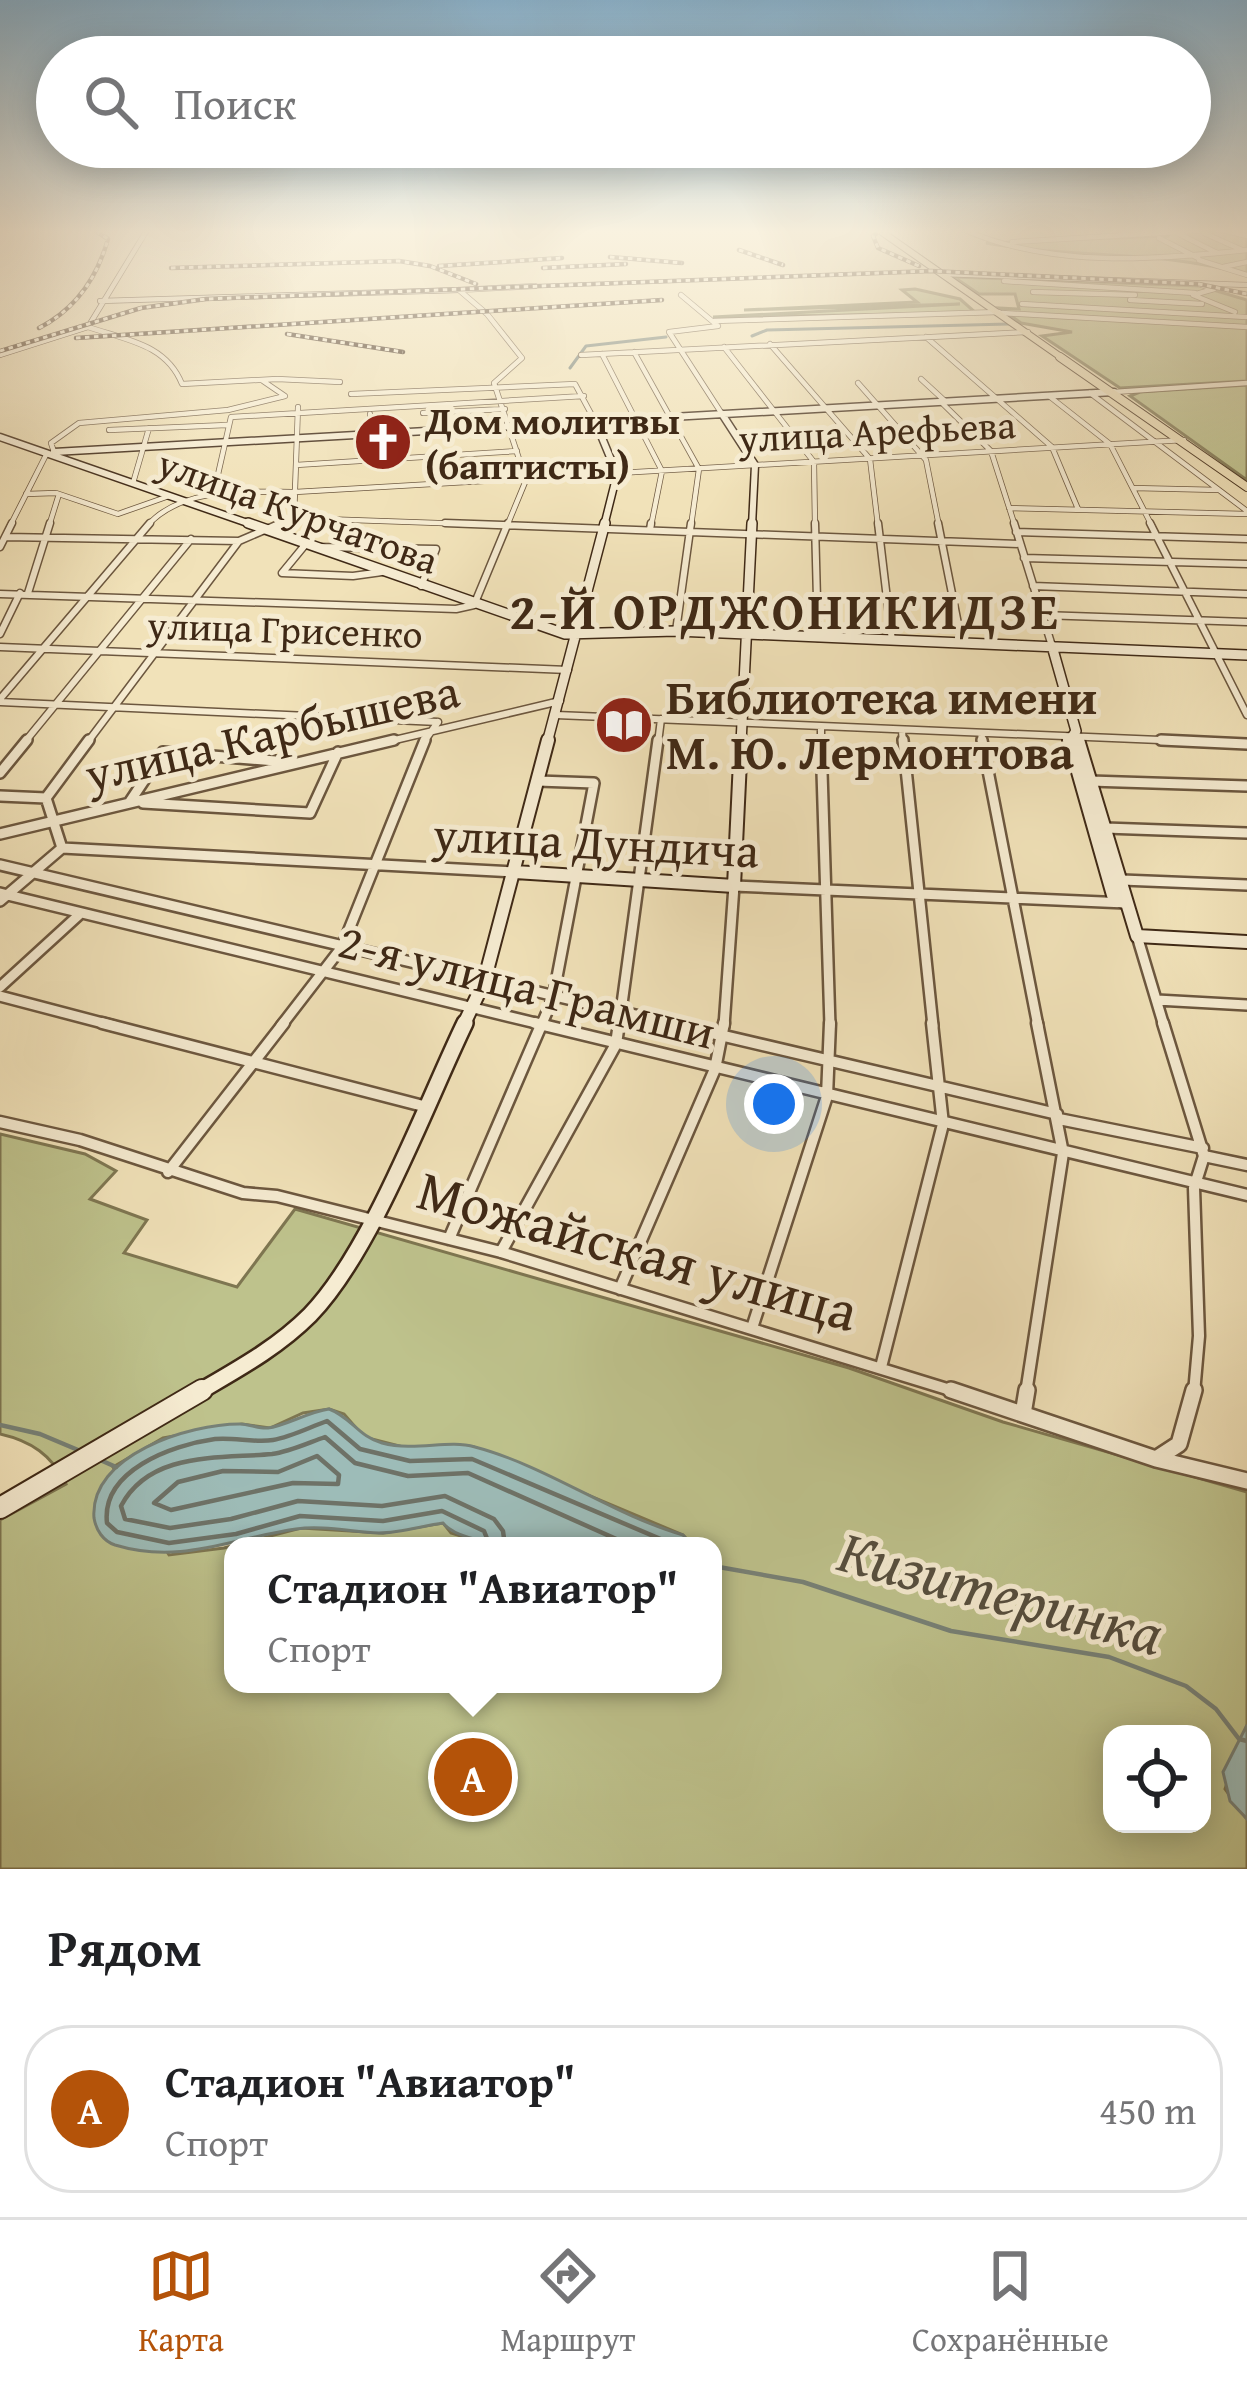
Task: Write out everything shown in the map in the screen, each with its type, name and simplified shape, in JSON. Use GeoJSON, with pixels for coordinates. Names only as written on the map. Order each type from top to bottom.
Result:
{"type":"FeatureCollection","features":[{"type":"Feature","properties":{"kind":"main road"},"geometry":{"type":"LineString","coordinates":[[1006,317],[1247,488]]}},
{"type":"Feature","properties":{"kind":"street"},"geometry":{"type":"LineString","coordinates":[[88,327],[93,317]]}},
{"type":"Feature","properties":{"kind":"street"},"geometry":{"type":"LineString","coordinates":[[484,317],[522,358],[495,382]]}},
{"type":"Feature","properties":{"kind":"street"},"geometry":{"type":"LineString","coordinates":[[620,1289],[715,1069],[723,1038],[746,724],[755,465],[669,331],[718,326],[709,317]]}},
{"type":"Feature","properties":{"kind":"street"},"geometry":{"type":"LineString","coordinates":[[714,321],[849,317]]}},
{"type":"Feature","properties":{"kind":"street"},"geometry":{"type":"LineString","coordinates":[[1082,317],[1247,327]]}},
{"type":"Feature","properties":{"kind":"street"},"geometry":{"type":"LineString","coordinates":[[0,356],[88,327],[170,357],[182,385],[340,382]]}},
{"type":"Feature","properties":{"kind":"street"},"geometry":{"type":"LineString","coordinates":[[580,356],[1028,332]]}},
{"type":"Feature","properties":{"kind":"street"},"geometry":{"type":"LineString","coordinates":[[926,337],[1052,447],[1078,509]]}},
{"type":"Feature","properties":{"kind":"street"},"geometry":{"type":"LineString","coordinates":[[770,344],[870,459],[892,641]]}},
{"type":"Feature","properties":{"kind":"street"},"geometry":{"type":"LineString","coordinates":[[724,346],[814,462],[818,638]]}},
{"type":"Feature","properties":{"kind":"street"},"geometry":{"type":"LineString","coordinates":[[634,352],[699,469],[676,631]]}},
{"type":"Feature","properties":{"kind":"street"},"geometry":{"type":"LineString","coordinates":[[602,354],[662,471],[650,530]]}},
{"type":"Feature","properties":{"kind":"street"},"geometry":{"type":"LineString","coordinates":[[921,379],[991,452],[1203,1152],[1194,1188],[1199,1336],[1193,1406],[1179,1444],[1156,1459]]}},
{"type":"Feature","properties":{"kind":"street"},"geometry":{"type":"LineString","coordinates":[[0,547],[51,443],[79,423],[262,405],[285,396],[263,381]]}},
{"type":"Feature","properties":{"kind":"street"},"geometry":{"type":"LineString","coordinates":[[0,594],[456,609],[474,605],[526,480],[495,382]]}},
{"type":"Feature","properties":{"kind":"street"},"geometry":{"type":"LineString","coordinates":[[0,1508],[274,1348],[330,1293],[372,1219],[484,982],[617,474],[584,396],[574,384],[495,382],[352,394]]}},
{"type":"Feature","properties":{"kind":"street"},"geometry":{"type":"LineString","coordinates":[[858,382],[923,456],[962,644]]}},
{"type":"Feature","properties":{"kind":"street"},"geometry":{"type":"LineString","coordinates":[[50,453],[1247,383]]}},
{"type":"Feature","properties":{"kind":"street"},"geometry":{"type":"LineString","coordinates":[[1090,393],[1247,512]]}},
{"type":"Feature","properties":{"kind":"street"},"geometry":{"type":"LineString","coordinates":[[423,413],[584,396]]}},
{"type":"Feature","properties":{"kind":"street"},"geometry":{"type":"LineString","coordinates":[[1049,396],[1110,444],[1247,716]]}},
{"type":"Feature","properties":{"kind":"street"},"geometry":{"type":"LineString","coordinates":[[0,700],[156,516],[214,492],[227,425],[234,416],[298,409],[504,405]]}},
{"type":"Feature","properties":{"kind":"street"},"geometry":{"type":"LineString","coordinates":[[294,518],[298,409]]}},
{"type":"Feature","properties":{"kind":"street"},"geometry":{"type":"LineString","coordinates":[[370,415],[372,434]]}},
{"type":"Feature","properties":{"kind":"street"},"geometry":{"type":"LineString","coordinates":[[109,430],[227,425]]}},
{"type":"Feature","properties":{"kind":"street"},"geometry":{"type":"LineString","coordinates":[[133,484],[148,428]]}},
{"type":"Feature","properties":{"kind":"street","name":"улица Курчатова"},"geometry":{"type":"LineString","coordinates":[[0,437],[554,632],[676,631],[1247,655]]}},
{"type":"Feature","properties":{"kind":"street","name":"улица Арефьева"},"geometry":{"type":"LineString","coordinates":[[214,492],[526,480],[1184,440]]}},
{"type":"Feature","properties":{"kind":"street"},"geometry":{"type":"LineString","coordinates":[[296,465],[517,452]]}},
{"type":"Feature","properties":{"kind":"street"},"geometry":{"type":"LineString","coordinates":[[1133,488],[1219,490]]}},
{"type":"Feature","properties":{"kind":"street"},"geometry":{"type":"LineString","coordinates":[[26,494],[59,494],[118,514],[169,496]]}},
{"type":"Feature","properties":{"kind":"street"},"geometry":{"type":"LineString","coordinates":[[0,634],[24,593],[59,494]]}},
{"type":"Feature","properties":{"kind":"street"},"geometry":{"type":"LineString","coordinates":[[1009,508],[1247,512]]}},
{"type":"Feature","properties":{"kind":"street"},"geometry":{"type":"LineString","coordinates":[[5,537],[239,541],[294,518],[1020,544]]}},
{"type":"Feature","properties":{"kind":"street"},"geometry":{"type":"LineString","coordinates":[[1016,532],[1247,539]]}},
{"type":"Feature","properties":{"kind":"street"},"geometry":{"type":"LineString","coordinates":[[0,773],[191,539]]}},
{"type":"Feature","properties":{"kind":"street"},"geometry":{"type":"LineString","coordinates":[[46,798],[239,541]]}},
{"type":"Feature","properties":{"kind":"street"},"geometry":{"type":"LineString","coordinates":[[382,572],[353,576],[282,573],[309,546],[436,549],[421,586]]}},
{"type":"Feature","properties":{"kind":"street"},"geometry":{"type":"LineString","coordinates":[[1024,558],[1247,564]]}},
{"type":"Feature","properties":{"kind":"street"},"geometry":{"type":"LineString","coordinates":[[1033,586],[1247,593]]}},
{"type":"Feature","properties":{"kind":"street"},"geometry":{"type":"LineString","coordinates":[[1042,615],[1247,622]]}},
{"type":"Feature","properties":{"kind":"street","name":"улица Грисенко"},"geometry":{"type":"LineString","coordinates":[[0,646],[568,670]]}},
{"type":"Feature","properties":{"kind":"street"},"geometry":{"type":"LineString","coordinates":[[0,700],[455,725]]}},
{"type":"Feature","properties":{"kind":"street","name":"улица Карбышева"},"geometry":{"type":"LineString","coordinates":[[0,834],[455,725],[558,708],[746,724],[1247,744]]}},
{"type":"Feature","properties":{"kind":"street"},"geometry":{"type":"LineString","coordinates":[[501,1252],[616,1044],[624,1014],[661,719]]}},
{"type":"Feature","properties":{"kind":"street"},"geometry":{"type":"LineString","coordinates":[[168,1172],[342,947],[428,732],[438,722]]}},
{"type":"Feature","properties":{"kind":"street"},"geometry":{"type":"LineString","coordinates":[[752,1328],[827,1096],[831,1062],[821,727]]}},
{"type":"Feature","properties":{"kind":"street"},"geometry":{"type":"LineString","coordinates":[[880,1366],[943,1124],[943,1089],[902,731]]}},
{"type":"Feature","properties":{"kind":"street"},"geometry":{"type":"LineString","coordinates":[[981,734],[1063,1153],[1023,1414]]}},
{"type":"Feature","properties":{"kind":"street"},"geometry":{"type":"LineString","coordinates":[[1074,736],[1068,742],[1113,895],[1126,904]]}},
{"type":"Feature","properties":{"kind":"street"},"geometry":{"type":"LineString","coordinates":[[129,803],[163,752],[291,763]]}},
{"type":"Feature","properties":{"kind":"street"},"geometry":{"type":"LineString","coordinates":[[129,803],[310,813],[338,752]]}},
{"type":"Feature","properties":{"kind":"street"},"geometry":{"type":"LineString","coordinates":[[449,1239],[553,998],[577,876],[594,783],[538,781]]}},
{"type":"Feature","properties":{"kind":"street"},"geometry":{"type":"LineString","coordinates":[[1090,781],[1247,786]]}},
{"type":"Feature","properties":{"kind":"street"},"geometry":{"type":"LineString","coordinates":[[0,796],[46,798]]}},
{"type":"Feature","properties":{"kind":"street"},"geometry":{"type":"LineString","coordinates":[[2,897],[62,848],[46,798]]}},
{"type":"Feature","properties":{"kind":"street"},"geometry":{"type":"LineString","coordinates":[[1105,827],[1247,833]]}},
{"type":"Feature","properties":{"kind":"street","name":"улица Дундича"},"geometry":{"type":"LineString","coordinates":[[62,848],[1126,904]]}},
{"type":"Feature","properties":{"kind":"street"},"geometry":{"type":"LineString","coordinates":[[0,865],[1247,1165]]}},
{"type":"Feature","properties":{"kind":"street"},"geometry":{"type":"LineString","coordinates":[[1122,880],[1247,885]]}},
{"type":"Feature","properties":{"kind":"street","name":"2-я улица Грамши"},"geometry":{"type":"LineString","coordinates":[[2,897],[1247,1195]]}},
{"type":"Feature","properties":{"kind":"street"},"geometry":{"type":"LineString","coordinates":[[0,991],[81,913]]}},
{"type":"Feature","properties":{"kind":"street"},"geometry":{"type":"LineString","coordinates":[[1137,936],[1247,942]]}},
{"type":"Feature","properties":{"kind":"street"},"geometry":{"type":"LineString","coordinates":[[0,991],[254,1064],[427,1106]]}},
{"type":"Feature","properties":{"kind":"street"},"geometry":{"type":"LineString","coordinates":[[1157,1000],[1247,1005]]}},
{"type":"Feature","properties":{"kind":"street","name":"Можайская улица"},"geometry":{"type":"LineString","coordinates":[[0,1122],[80,1140],[168,1172],[501,1252],[880,1366],[1156,1459],[1247,1480]]}},
{"type":"Feature","properties":{"kind":"green space"},"geometry":{"type":"Polygon","coordinates":[[[1013,317],[1247,317],[1247,381],[1120,388],[1042,336],[1072,332],[1021,323],[1013,317]]]}},
{"type":"Feature","properties":{"kind":"green space"},"geometry":{"type":"Polygon","coordinates":[[[1247,385],[1247,480],[1130,396],[1140,392],[1247,385]]]}},
{"type":"Feature","properties":{"kind":"green space"},"geometry":{"type":"Polygon","coordinates":[[[0,1134],[85,1154],[116,1171],[90,1199],[147,1220],[124,1253],[237,1287],[295,1209],[849,1368],[1003,1422],[1247,1492],[1247,1725],[1225,1789],[1247,1819],[1247,1869],[0,1869],[0,1520],[66,1484],[39,1451],[0,1434],[0,1134]]]}},
{"type":"Feature","properties":{"kind":"green space"},"geometry":{"type":"Polygon","coordinates":[[[443,1523],[451,1533],[464,1537],[266,1537],[301,1528],[383,1533],[443,1523]]]}},
{"type":"Feature","properties":{"kind":"water"},"geometry":{"type":"Polygon","coordinates":[[[329,1409],[382,1443],[464,1445],[502,1455],[685,1537],[470,1537],[443,1523],[387,1533],[296,1529],[258,1537],[224,1537],[224,1544],[162,1552],[115,1545],[98,1531],[94,1518],[97,1496],[108,1477],[146,1447],[219,1425],[268,1428],[329,1409]]]}},
{"type":"Feature","properties":{"kind":"water"},"geometry":{"type":"Polygon","coordinates":[[[1247,1725],[1247,1819],[1230,1801],[1223,1772],[1247,1725]]]}},
{"type":"Feature","properties":{"kind":"waterway","name":"Кизитеринка"},"geometry":{"type":"LineString","coordinates":[[752,336],[767,330],[1009,324]]}},
{"type":"Feature","properties":{"kind":"waterway","name":"Кизитеринка"},"geometry":{"type":"LineString","coordinates":[[570,368],[586,346],[666,337]]}},
{"type":"Feature","properties":{"kind":"waterway","name":"Кизитеринка"},"geometry":{"type":"LineString","coordinates":[[0,1425],[40,1434],[78,1450]]}},
{"type":"Feature","properties":{"kind":"waterway"},"geometry":{"type":"LineString","coordinates":[[98,1459],[116,1467]]}},
{"type":"Feature","properties":{"kind":"waterway","name":"Кизитеринка"},"geometry":{"type":"LineString","coordinates":[[722,1568],[803,1582],[951,1631],[1109,1657],[1186,1686],[1216,1709],[1239,1739],[1247,1741]]}},
{"type":"Feature","properties":{"kind":"railway"},"geometry":{"type":"LineString","coordinates":[[39,328],[56,317]]}},
{"type":"Feature","properties":{"kind":"railway"},"geometry":{"type":"LineString","coordinates":[[0,351],[111,317]]}},
{"type":"Feature","properties":{"kind":"railway"},"geometry":{"type":"LineString","coordinates":[[76,338],[396,317]]}},
{"type":"Feature","properties":{"kind":"railway"},"geometry":{"type":"LineString","coordinates":[[287,334],[403,352]]}},
{"type":"Feature","properties":{"kind":"place","name":"Дом молитвы (баптисты)"},"geometry":{"type":"Point","coordinates":[383,442]}},
{"type":"Feature","properties":{"kind":"place","name":"Библиотека имени М. Ю. Лермонтова"},"geometry":{"type":"Point","coordinates":[624,725]}},
{"type":"Feature","properties":{"kind":"place","name":"Стадион \"Авиатор\""},"geometry":{"type":"Point","coordinates":[473,1777]}},
{"type":"Feature","properties":{"kind":"district","name":"2-Й ОРДЖОНИКИДЗЕ"},"geometry":{"type":"Point","coordinates":[785,611]}}]}
